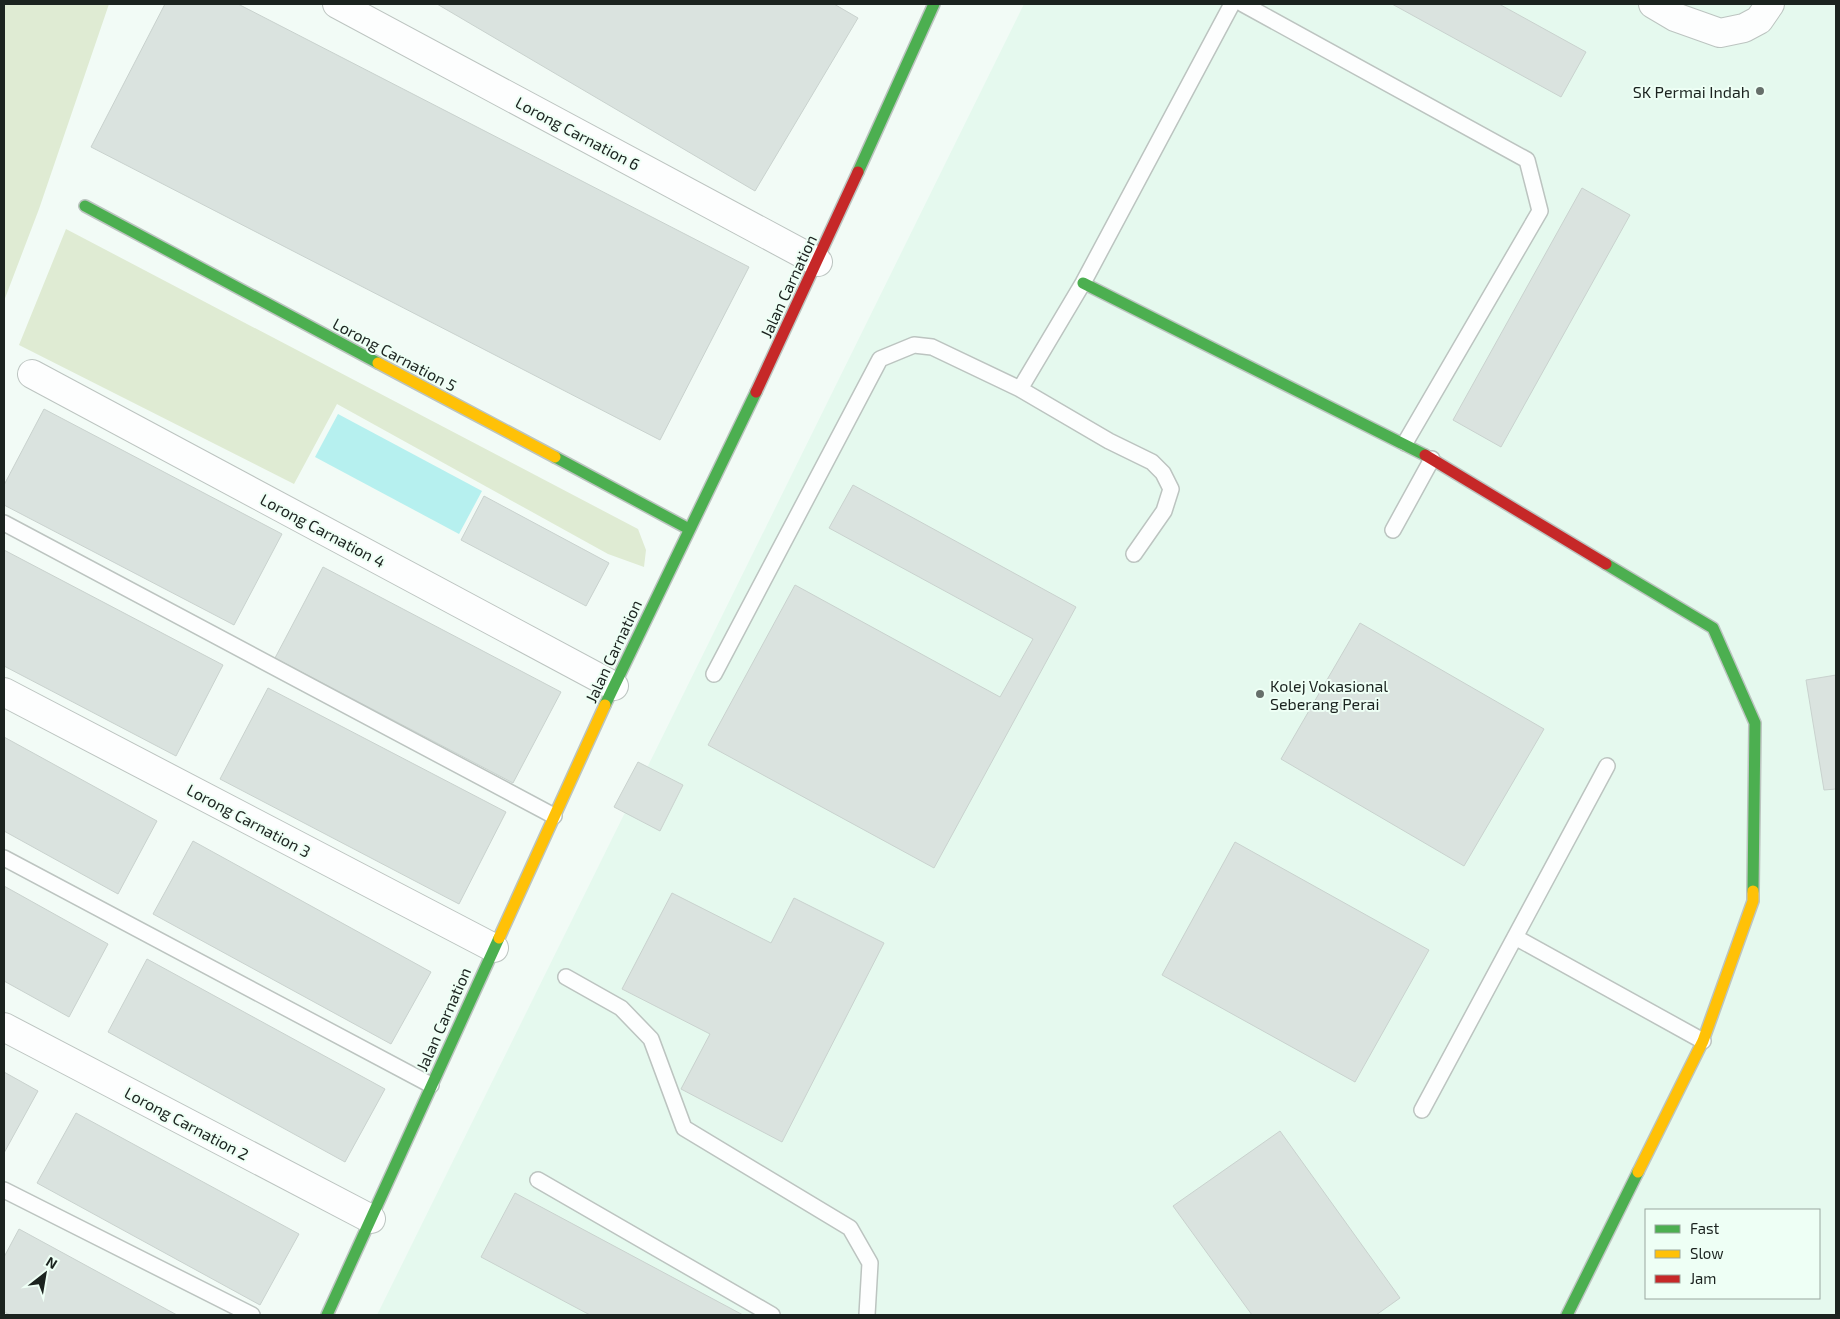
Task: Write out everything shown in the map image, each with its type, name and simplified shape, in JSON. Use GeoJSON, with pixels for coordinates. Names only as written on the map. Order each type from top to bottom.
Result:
{"type":"FeatureCollection","features":[{"type":"Feature","properties":{"kind":"street","name":"Lorong Carnation 6"},"geometry":{"type":"LineString","coordinates":[[337,4],[818,262]]}},
{"type":"Feature","properties":{"kind":"street","name":"Jalan Carnation"},"geometry":{"type":"LineString","coordinates":[[327,1315],[614,686],[818,262],[934,4]]}},
{"type":"Feature","properties":{"kind":"street"},"geometry":{"type":"LineString","coordinates":[[1653,4],[1674,17],[1720,34],[1744,28],[1760,20],[1770,4]]}},
{"type":"Feature","properties":{"kind":"street","name":"Lorong Carnation 5"},"geometry":{"type":"LineString","coordinates":[[85,206],[689,530]]}},
{"type":"Feature","properties":{"kind":"street"},"geometry":{"type":"LineString","coordinates":[[1083,283],[1405,442],[1713,628],[1755,723],[1753,901],[1703,1041],[1567,1315]]}},
{"type":"Feature","properties":{"kind":"street","name":"Lorong Carnation 4"},"geometry":{"type":"LineString","coordinates":[[32,374],[614,686]]}},
{"type":"Feature","properties":{"kind":"street","name":"Lorong Carnation 3"},"geometry":{"type":"LineString","coordinates":[[4,692],[494,948]]}},
{"type":"Feature","properties":{"kind":"street","name":"Lorong Carnation 2"},"geometry":{"type":"LineString","coordinates":[[4,1027],[371,1218]]}},
{"type":"Feature","properties":{"kind":"lane"},"geometry":{"type":"LineString","coordinates":[[1020,389],[1083,283],[1232,4]]}},
{"type":"Feature","properties":{"kind":"lane"},"geometry":{"type":"LineString","coordinates":[[1243,4],[1527,160],[1540,211],[1405,442]]}},
{"type":"Feature","properties":{"kind":"lane"},"geometry":{"type":"LineString","coordinates":[[714,674],[880,359],[914,345],[932,347],[1020,389],[1117,446],[1152,462],[1163,473],[1170,489],[1164,511],[1134,554]]}},
{"type":"Feature","properties":{"kind":"lane"},"geometry":{"type":"LineString","coordinates":[[1393,530],[1432,459]]}},
{"type":"Feature","properties":{"kind":"lane"},"geometry":{"type":"LineString","coordinates":[[4,523],[554,816]]}},
{"type":"Feature","properties":{"kind":"lane"},"geometry":{"type":"LineString","coordinates":[[1422,1110],[1607,766]]}},
{"type":"Feature","properties":{"kind":"lane"},"geometry":{"type":"LineString","coordinates":[[4,858],[431,1085]]}},
{"type":"Feature","properties":{"kind":"lane"},"geometry":{"type":"LineString","coordinates":[[1515,937],[1703,1041]]}},
{"type":"Feature","properties":{"kind":"lane"},"geometry":{"type":"LineString","coordinates":[[566,977],[621,1008],[651,1039],[684,1128],[850,1228],[870,1263],[867,1315]]}},
{"type":"Feature","properties":{"kind":"lane"},"geometry":{"type":"LineString","coordinates":[[538,1180],[772,1315]]}},
{"type":"Feature","properties":{"kind":"lane"},"geometry":{"type":"LineString","coordinates":[[4,1190],[252,1315]]}},
{"type":"Feature","properties":{"kind":"shaded area"},"geometry":{"type":"Polygon","coordinates":[[[4,4],[109,4],[39,209],[4,301],[4,4]]]}},
{"type":"Feature","properties":{"kind":"shaded area","name":"Kolej Vokasional Seberang Perai"},"geometry":{"type":"Polygon","coordinates":[[[1024,4],[1836,4],[1836,1315],[377,1315],[1024,4]]]}},
{"type":"Feature","properties":{"kind":"shaded area"},"geometry":{"type":"Polygon","coordinates":[[[66,229],[638,529],[646,550],[644,567],[608,554],[337,404],[294,484],[19,345],[66,229]]]}},
{"type":"Feature","properties":{"kind":"water"},"geometry":{"type":"Polygon","coordinates":[[[338,414],[482,491],[459,534],[315,457],[338,414]]]}},
{"type":"Feature","properties":{"kind":"building"},"geometry":{"type":"Polygon","coordinates":[[[165,4],[238,4],[749,267],[660,440],[91,147],[165,4]]]}},
{"type":"Feature","properties":{"kind":"building"},"geometry":{"type":"Polygon","coordinates":[[[437,4],[834,4],[858,18],[755,191],[437,4]]]}},
{"type":"Feature","properties":{"kind":"building"},"geometry":{"type":"Polygon","coordinates":[[[1392,4],[1499,4],[1586,52],[1561,97],[1392,4]]]}},
{"type":"Feature","properties":{"kind":"building"},"geometry":{"type":"Polygon","coordinates":[[[1582,188],[1630,215],[1501,447],[1453,420],[1582,188]]]}},
{"type":"Feature","properties":{"kind":"building"},"geometry":{"type":"Polygon","coordinates":[[[44,409],[282,534],[234,625],[4,505],[4,485],[44,409]]]}},
{"type":"Feature","properties":{"kind":"building"},"geometry":{"type":"Polygon","coordinates":[[[853,485],[1076,607],[934,868],[708,745],[795,585],[1000,697],[1033,639],[829,528],[853,485]]]}},
{"type":"Feature","properties":{"kind":"building"},"geometry":{"type":"Polygon","coordinates":[[[484,496],[609,563],[586,606],[461,540],[484,496]]]}},
{"type":"Feature","properties":{"kind":"building"},"geometry":{"type":"Polygon","coordinates":[[[4,550],[223,665],[176,756],[4,666],[4,550]]]}},
{"type":"Feature","properties":{"kind":"building"},"geometry":{"type":"Polygon","coordinates":[[[323,567],[561,692],[513,783],[275,658],[323,567]]]}},
{"type":"Feature","properties":{"kind":"building"},"geometry":{"type":"Polygon","coordinates":[[[1360,623],[1544,729],[1464,866],[1281,759],[1360,623]]]}},
{"type":"Feature","properties":{"kind":"building"},"geometry":{"type":"Polygon","coordinates":[[[1836,675],[1836,789],[1824,790],[1806,680],[1836,675]]]}},
{"type":"Feature","properties":{"kind":"building"},"geometry":{"type":"Polygon","coordinates":[[[268,688],[506,812],[459,904],[220,779],[268,688]]]}},
{"type":"Feature","properties":{"kind":"building"},"geometry":{"type":"Polygon","coordinates":[[[4,737],[157,821],[118,894],[4,831],[4,737]]]}},
{"type":"Feature","properties":{"kind":"building"},"geometry":{"type":"Polygon","coordinates":[[[638,762],[683,785],[660,831],[614,807],[638,762]]]}},
{"type":"Feature","properties":{"kind":"building"},"geometry":{"type":"Polygon","coordinates":[[[193,841],[431,972],[391,1044],[153,914],[193,841]]]}},
{"type":"Feature","properties":{"kind":"building"},"geometry":{"type":"Polygon","coordinates":[[[1235,842],[1429,950],[1355,1082],[1162,975],[1235,842]]]}},
{"type":"Feature","properties":{"kind":"building"},"geometry":{"type":"Polygon","coordinates":[[[4,886],[108,944],[69,1017],[4,981],[4,886]]]}},
{"type":"Feature","properties":{"kind":"building"},"geometry":{"type":"Polygon","coordinates":[[[672,893],[771,943],[794,898],[884,943],[782,1142],[681,1089],[710,1034],[622,989],[672,893]]]}},
{"type":"Feature","properties":{"kind":"building"},"geometry":{"type":"Polygon","coordinates":[[[147,959],[385,1089],[345,1162],[108,1032],[147,959]]]}},
{"type":"Feature","properties":{"kind":"building"},"geometry":{"type":"Polygon","coordinates":[[[4,1072],[38,1091],[4,1153],[4,1072]]]}},
{"type":"Feature","properties":{"kind":"building"},"geometry":{"type":"Polygon","coordinates":[[[76,1113],[299,1234],[260,1305],[37,1183],[76,1113]]]}},
{"type":"Feature","properties":{"kind":"building"},"geometry":{"type":"Polygon","coordinates":[[[1280,1131],[1400,1298],[1376,1315],[1252,1315],[1173,1206],[1280,1131]]]}},
{"type":"Feature","properties":{"kind":"building"},"geometry":{"type":"Polygon","coordinates":[[[515,1193],[743,1315],[590,1315],[481,1257],[515,1193]]]}},
{"type":"Feature","properties":{"kind":"building"},"geometry":{"type":"Polygon","coordinates":[[[19,1229],[177,1315],[10,1315],[4,1312],[4,1257],[19,1229]]]}},
{"type":"Feature","properties":{"kind":"traffic: fast"},"geometry":{"type":"LineString","coordinates":[[858,172],[934,4]]}},
{"type":"Feature","properties":{"kind":"traffic: fast"},"geometry":{"type":"LineString","coordinates":[[85,206],[378,363]]}},
{"type":"Feature","properties":{"kind":"traffic: fast"},"geometry":{"type":"LineString","coordinates":[[1083,283],[1425,455]]}},
{"type":"Feature","properties":{"kind":"traffic: fast"},"geometry":{"type":"LineString","coordinates":[[605,705],[756,392]]}},
{"type":"Feature","properties":{"kind":"traffic: fast"},"geometry":{"type":"LineString","coordinates":[[555,457],[689,529]]}},
{"type":"Feature","properties":{"kind":"traffic: fast"},"geometry":{"type":"LineString","coordinates":[[1606,564],[1713,628],[1755,723],[1753,891]]}},
{"type":"Feature","properties":{"kind":"traffic: fast"},"geometry":{"type":"LineString","coordinates":[[327,1315],[499,938]]}},
{"type":"Feature","properties":{"kind":"traffic: fast"},"geometry":{"type":"LineString","coordinates":[[1567,1315],[1638,1172]]}},
{"type":"Feature","properties":{"kind":"traffic: slow"},"geometry":{"type":"LineString","coordinates":[[378,363],[555,457]]}},
{"type":"Feature","properties":{"kind":"traffic: slow"},"geometry":{"type":"LineString","coordinates":[[499,938],[605,705]]}},
{"type":"Feature","properties":{"kind":"traffic: slow"},"geometry":{"type":"LineString","coordinates":[[1638,1172],[1703,1041],[1753,901],[1753,891]]}},
{"type":"Feature","properties":{"kind":"traffic: jam"},"geometry":{"type":"LineString","coordinates":[[756,392],[858,172]]}},
{"type":"Feature","properties":{"kind":"traffic: jam"},"geometry":{"type":"LineString","coordinates":[[1425,455],[1606,564]]}},
{"type":"Feature","properties":{"kind":"place","name":"SK Permai Indah"},"geometry":{"type":"Point","coordinates":[1760,91]}},
{"type":"Feature","properties":{"kind":"place","name":"Kolej Vokasional Seberang Perai"},"geometry":{"type":"Point","coordinates":[1260,694]}}]}
